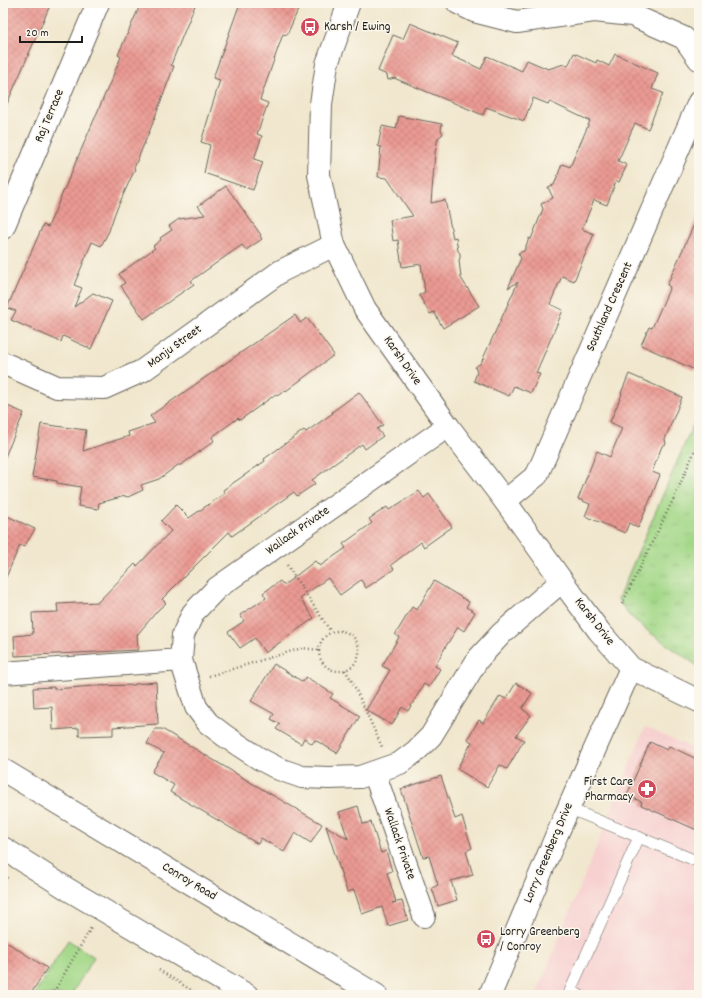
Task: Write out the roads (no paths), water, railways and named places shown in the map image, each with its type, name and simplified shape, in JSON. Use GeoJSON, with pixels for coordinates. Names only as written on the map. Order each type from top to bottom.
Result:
{"type":"FeatureCollection","features":[{"type":"Feature","properties":{"kind":"street","name":"Raj Terrace"},"geometry":{"type":"LineString","coordinates":[[3,228],[98,3]]}},
{"type":"Feature","properties":{"kind":"street","name":"Karsh Drive"},"geometry":{"type":"LineString","coordinates":[[350,3],[327,64],[321,104],[320,175],[334,246],[365,309],[448,426],[505,501],[599,631],[631,668]]}},
{"type":"Feature","properties":{"kind":"street"},"geometry":{"type":"LineString","coordinates":[[458,3],[474,11],[517,22],[594,11],[632,15],[684,38],[699,59]]}},
{"type":"Feature","properties":{"kind":"street","name":"Southland Crescent"},"geometry":{"type":"LineString","coordinates":[[505,501],[536,475],[699,102]]}},
{"type":"Feature","properties":{"kind":"street","name":"Manju Street"},"geometry":{"type":"LineString","coordinates":[[3,363],[57,387],[104,388],[142,371],[280,270],[334,246]]}},
{"type":"Feature","properties":{"kind":"street","name":"Wallack Private"},"geometry":{"type":"LineString","coordinates":[[448,426],[217,588],[193,613],[183,635],[181,660],[196,708],[208,723],[225,736],[260,759],[279,769],[302,777],[360,777],[400,763],[416,752],[431,736],[478,659],[502,633],[562,581]]}},
{"type":"Feature","properties":{"kind":"street"},"geometry":{"type":"LineString","coordinates":[[3,673],[181,660]]}},
{"type":"Feature","properties":{"kind":"street"},"geometry":{"type":"LineString","coordinates":[[631,668],[699,701]]}},
{"type":"Feature","properties":{"kind":"street","name":"Lorry Greenberg Drive"},"geometry":{"type":"LineString","coordinates":[[490,995],[568,808],[631,668]]}},
{"type":"Feature","properties":{"kind":"street","name":"Wallack Private"},"geometry":{"type":"LineString","coordinates":[[383,769],[424,916]]}},
{"type":"Feature","properties":{"kind":"street","name":"Conroy Road"},"geometry":{"type":"LineString","coordinates":[[3,770],[376,995]]}},
{"type":"Feature","properties":{"kind":"street"},"geometry":{"type":"LineString","coordinates":[[3,848],[76,894],[247,995]]}},
{"type":"Feature","properties":{"kind":"lane"},"geometry":{"type":"LineString","coordinates":[[568,808],[699,862]]}},
{"type":"Feature","properties":{"kind":"lane"},"geometry":{"type":"LineString","coordinates":[[579,995],[570,991],[639,838]]}},
{"type":"Feature","properties":{"kind":"place","name":"Karsh / Ewing"},"geometry":{"type":"Point","coordinates":[310,27]}},
{"type":"Feature","properties":{"kind":"place","name":"First Care Pharmacy"},"geometry":{"type":"Point","coordinates":[647,789]}},
{"type":"Feature","properties":{"kind":"place","name":"Lorry Greenberg / Conroy"},"geometry":{"type":"Point","coordinates":[486,939]}}]}
